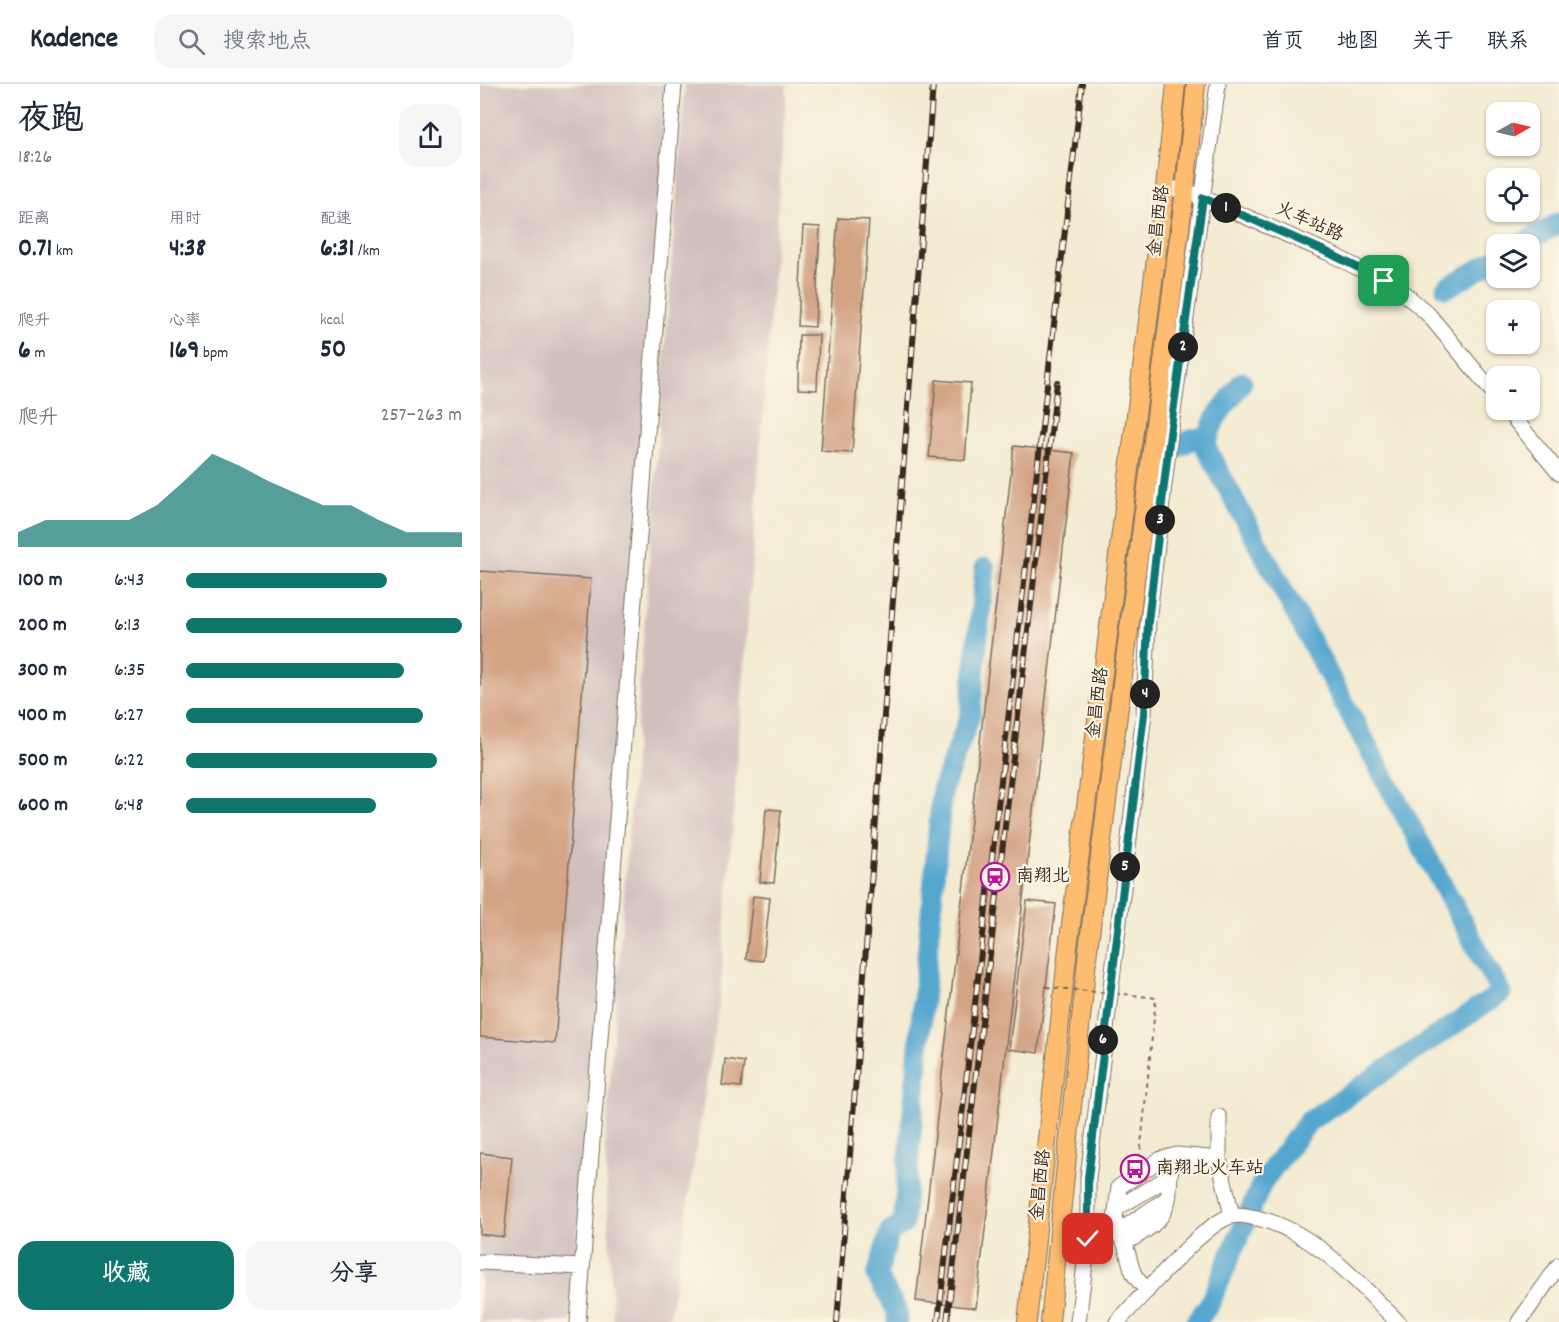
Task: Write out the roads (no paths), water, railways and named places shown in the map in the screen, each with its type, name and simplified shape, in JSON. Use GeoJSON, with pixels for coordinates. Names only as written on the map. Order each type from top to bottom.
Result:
{"type":"FeatureCollection","features":[{"type":"Feature","properties":{"kind":"main road","name":"金昌西路"},"geometry":{"type":"LineString","coordinates":[[1027,1322],[1068,948],[1165,188],[1176,84]]}},
{"type":"Feature","properties":{"kind":"main road","name":"金昌西路"},"geometry":{"type":"LineString","coordinates":[[1050,1322],[1088,950],[1185,190],[1196,84]]}},
{"type":"Feature","properties":{"kind":"street"},"geometry":{"type":"LineString","coordinates":[[578,1322],[674,84]]}},
{"type":"Feature","properties":{"kind":"street"},"geometry":{"type":"LineString","coordinates":[[1078,1322],[1088,1239],[1088,1178],[1144,714],[1148,622],[1170,434],[1218,84]]}},
{"type":"Feature","properties":{"kind":"street","name":"火车站路"},"geometry":{"type":"LineString","coordinates":[[1165,188],[1185,190],[1329,253],[1399,289],[1428,314],[1486,384]]}},
{"type":"Feature","properties":{"kind":"street"},"geometry":{"type":"LineString","coordinates":[[1515,420],[1559,472]]}},
{"type":"Feature","properties":{"kind":"street"},"geometry":{"type":"LineString","coordinates":[[1219,1117],[1219,1159],[1235,1215]]}},
{"type":"Feature","properties":{"kind":"street"},"geometry":{"type":"LineString","coordinates":[[1148,1291],[1133,1273],[1121,1237],[1114,1228],[1119,1188],[1161,1159],[1177,1155],[1219,1159]]}},
{"type":"Feature","properties":{"kind":"street"},"geometry":{"type":"LineString","coordinates":[[1121,1237],[1150,1228],[1164,1215],[1168,1198],[1169,1167],[1177,1155]]}},
{"type":"Feature","properties":{"kind":"street"},"geometry":{"type":"LineString","coordinates":[[1117,1208],[1169,1177]]}},
{"type":"Feature","properties":{"kind":"street"},"geometry":{"type":"LineString","coordinates":[[1117,1322],[1204,1234],[1235,1215],[1268,1221],[1304,1236],[1345,1270],[1398,1322]]}},
{"type":"Feature","properties":{"kind":"street"},"geometry":{"type":"LineString","coordinates":[[480,1262],[582,1267]]}},
{"type":"Feature","properties":{"kind":"street"},"geometry":{"type":"LineString","coordinates":[[1519,1322],[1559,1265]]}},
{"type":"Feature","properties":{"kind":"waterway"},"geometry":{"type":"LineString","coordinates":[[1540,234],[1559,223]]}},
{"type":"Feature","properties":{"kind":"waterway"},"geometry":{"type":"LineString","coordinates":[[1446,288],[1486,265]]}},
{"type":"Feature","properties":{"kind":"waterway"},"geometry":{"type":"LineString","coordinates":[[1196,1322],[1209,1305],[1263,1181],[1309,1121],[1501,993],[1205,446],[1215,419],[1242,382]]}},
{"type":"Feature","properties":{"kind":"waterway"},"geometry":{"type":"LineString","coordinates":[[1178,447],[1193,439],[1209,436]]}},
{"type":"Feature","properties":{"kind":"waterway"},"geometry":{"type":"LineString","coordinates":[[897,1322],[897,1311],[877,1276],[890,1231],[903,1224],[942,790],[970,716],[985,568]]}},
{"type":"Feature","properties":{"kind":"railway"},"geometry":{"type":"LineString","coordinates":[[837,1322],[933,84]]}},
{"type":"Feature","properties":{"kind":"railway"},"geometry":{"type":"LineString","coordinates":[[938,1322],[1082,84]]}},
{"type":"Feature","properties":{"kind":"railway"},"geometry":{"type":"LineString","coordinates":[[947,1322],[1057,382]]}},
{"type":"Feature","properties":{"kind":"place","name":"南翔北"},"geometry":{"type":"Point","coordinates":[995,877]}},
{"type":"Feature","properties":{"kind":"place","name":"南翔北火车站"},"geometry":{"type":"Point","coordinates":[1135,1169]}}]}
